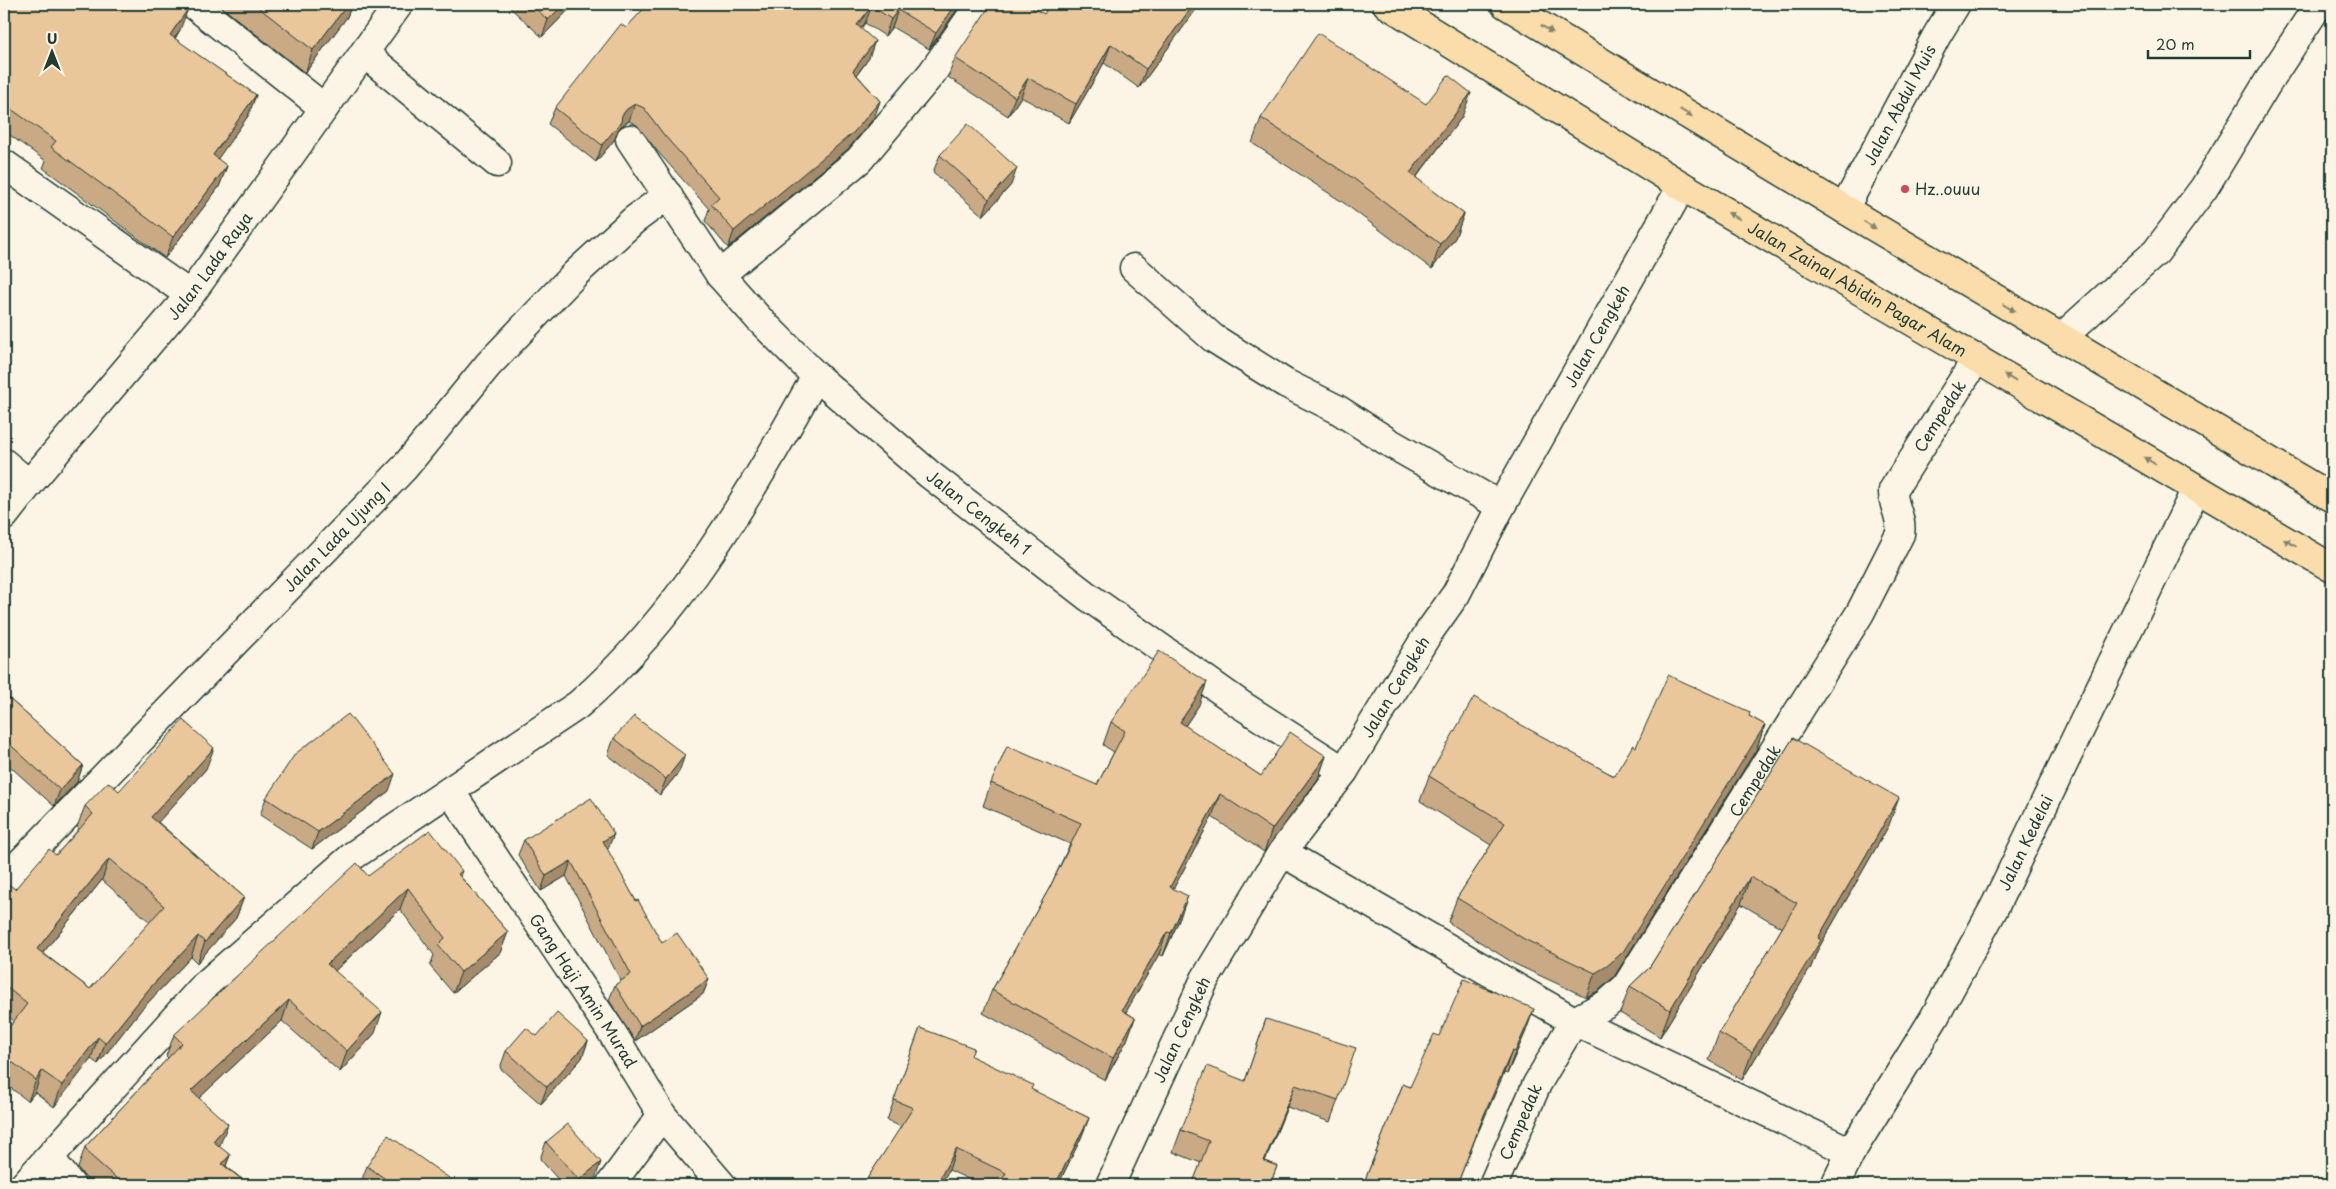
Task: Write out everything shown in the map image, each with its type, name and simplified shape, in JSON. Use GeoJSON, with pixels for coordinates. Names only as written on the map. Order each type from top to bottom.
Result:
{"type":"FeatureCollection","features":[{"type":"Feature","properties":{"kind":"highway","name":"Jalan Zainal Abidin Pagar Alam"},"geometry":{"type":"LineString","coordinates":[[1387,4],[1682,186],[2332,568]]}},
{"type":"Feature","properties":{"kind":"highway"},"geometry":{"type":"LineString","coordinates":[[1505,4],[1844,209],[2332,498]]}},
{"type":"Feature","properties":{"kind":"street"},"geometry":{"type":"LineString","coordinates":[[193,4],[324,108]]}},
{"type":"Feature","properties":{"kind":"street","name":"Jalan Lada Raya"},"geometry":{"type":"LineString","coordinates":[[4,516],[28,484],[190,295],[400,4]]}},
{"type":"Feature","properties":{"kind":"street"},"geometry":{"type":"LineString","coordinates":[[720,276],[859,160],[932,72],[980,4]]}},
{"type":"Feature","properties":{"kind":"street"},"geometry":{"type":"LineString","coordinates":[[1016,4],[1028,10],[1034,9],[1040,4]]}},
{"type":"Feature","properties":{"kind":"street","name":"Jalan Abdul Muis"},"geometry":{"type":"LineString","coordinates":[[1844,209],[1956,4]]}},
{"type":"Feature","properties":{"kind":"street"},"geometry":{"type":"LineString","coordinates":[[2061,338],[2156,252],[2204,188],[2268,82],[2319,4]]}},
{"type":"Feature","properties":{"kind":"street"},"geometry":{"type":"LineString","coordinates":[[364,53],[497,163]]}},
{"type":"Feature","properties":{"kind":"street","name":"Jalan Cengkeh 1"},"geometry":{"type":"LineString","coordinates":[[630,139],[668,194],[720,276],[758,318],[816,376],[930,474],[1087,596],[1240,704],[1344,771]]}},
{"type":"Feature","properties":{"kind":"street"},"geometry":{"type":"LineString","coordinates":[[4,164],[190,295]]}},
{"type":"Feature","properties":{"kind":"street","name":"Jalan Cengkeh"},"geometry":{"type":"LineString","coordinates":[[1110,1185],[1205,979],[1282,852],[1344,771],[1429,632],[1456,594],[1501,506],[1682,186]]}},
{"type":"Feature","properties":{"kind":"street","name":"Jalan Lada Ujung I"},"geometry":{"type":"LineString","coordinates":[[4,880],[404,468],[488,365],[575,274],[634,220],[668,194]]}},
{"type":"Feature","properties":{"kind":"street"},"geometry":{"type":"LineString","coordinates":[[1134,268],[1213,338],[1285,383],[1337,409],[1390,443],[1501,506]]}},
{"type":"Feature","properties":{"kind":"street","name":"Cempedak"},"geometry":{"type":"LineString","coordinates":[[1493,1185],[1537,1084],[1574,1021],[1607,1004],[1626,987],[1860,614],[1900,534],[1902,524],[1892,500],[1893,490],[1977,358]]}},
{"type":"Feature","properties":{"kind":"street"},"geometry":{"type":"LineString","coordinates":[[24,1185],[205,985],[354,855],[578,705],[603,684],[688,584],[764,468],[816,376]]}},
{"type":"Feature","properties":{"kind":"street"},"geometry":{"type":"LineString","coordinates":[[4,463],[28,484]]}},
{"type":"Feature","properties":{"kind":"street","name":"Jalan Kedelai"},"geometry":{"type":"LineString","coordinates":[[1835,1185],[1851,1152],[1934,1018],[1994,908],[2196,489]]}},
{"type":"Feature","properties":{"kind":"street","name":"Gang Haji Amin Murad"},"geometry":{"type":"LineString","coordinates":[[450,791],[611,1031],[662,1114],[722,1185]]}},
{"type":"Feature","properties":{"kind":"street"},"geometry":{"type":"LineString","coordinates":[[1282,852],[1574,1021],[1851,1152]]}},
{"type":"Feature","properties":{"kind":"street"},"geometry":{"type":"LineString","coordinates":[[610,1185],[662,1114]]}},
{"type":"Feature","properties":{"kind":"street"},"geometry":{"type":"LineString","coordinates":[[50,1158],[71,1185]]}},
{"type":"Feature","properties":{"kind":"building"},"geometry":{"type":"Polygon","coordinates":[[[4,4],[181,4],[188,9],[170,35],[256,95],[213,155],[227,166],[173,237],[51,147],[56,141],[4,104],[4,4]]]}},
{"type":"Feature","properties":{"kind":"building"},"geometry":{"type":"Polygon","coordinates":[[[254,4],[348,4],[313,50],[254,4]]]}},
{"type":"Feature","properties":{"kind":"building"},"geometry":{"type":"Polygon","coordinates":[[[531,4],[564,4],[548,20],[531,4]]]}},
{"type":"Feature","properties":{"kind":"building"},"geometry":{"type":"Polygon","coordinates":[[[648,4],[956,4],[936,33],[898,10],[891,19],[872,6],[857,25],[875,41],[853,71],[880,101],[854,132],[734,231],[711,204],[719,197],[664,135],[644,108],[635,104],[627,109],[622,115],[621,122],[602,145],[555,108],[621,24],[626,28],[648,4]]]}},
{"type":"Feature","properties":{"kind":"building"},"geometry":{"type":"Polygon","coordinates":[[[991,4],[1025,4],[1044,14],[1050,4],[1194,4],[1146,69],[1111,44],[1076,104],[1028,78],[1015,97],[955,58],[991,4]]]}},
{"type":"Feature","properties":{"kind":"building"},"geometry":{"type":"Polygon","coordinates":[[[1318,33],[1426,104],[1448,75],[1471,93],[1410,173],[1464,214],[1440,244],[1353,178],[1261,118],[1318,33]]]}},
{"type":"Feature","properties":{"kind":"building"},"geometry":{"type":"Polygon","coordinates":[[[968,124],[1017,168],[989,199],[940,155],[968,124]]]}},
{"type":"Feature","properties":{"kind":"building"},"geometry":{"type":"Polygon","coordinates":[[[1159,651],[1207,682],[1180,722],[1261,776],[1290,732],[1326,756],[1272,829],[1220,794],[1170,887],[1188,896],[1171,933],[1167,932],[1122,1010],[1135,1018],[1113,1058],[992,990],[1050,887],[1081,823],[991,783],[1007,746],[1097,785],[1125,731],[1111,722],[1159,651]]]}},
{"type":"Feature","properties":{"kind":"building"},"geometry":{"type":"Polygon","coordinates":[[[1668,675],[1750,712],[1749,716],[1765,725],[1623,952],[1607,966],[1595,973],[1524,939],[1457,898],[1505,823],[1429,776],[1474,697],[1614,776],[1633,745],[1636,747],[1668,675]]]}},
{"type":"Feature","properties":{"kind":"building"},"geometry":{"type":"Polygon","coordinates":[[[4,694],[83,765],[60,790],[4,739],[4,694]]]}},
{"type":"Feature","properties":{"kind":"building"},"geometry":{"type":"Polygon","coordinates":[[[348,714],[395,774],[318,832],[266,798],[295,754],[348,714]]]}},
{"type":"Feature","properties":{"kind":"building"},"geometry":{"type":"Polygon","coordinates":[[[634,716],[685,755],[666,779],[614,738],[634,716]]]}},
{"type":"Feature","properties":{"kind":"building"},"geometry":{"type":"Polygon","coordinates":[[[183,720],[214,748],[151,817],[244,897],[205,942],[198,936],[148,990],[105,1043],[98,1037],[62,1085],[42,1071],[36,1080],[4,1056],[4,1034],[27,1004],[4,985],[4,893],[10,885],[15,889],[49,849],[56,855],[93,814],[85,806],[108,782],[119,791],[183,720]],[[109,859],[37,949],[90,989],[164,906],[109,859]]]}},
{"type":"Feature","properties":{"kind":"building"},"geometry":{"type":"Polygon","coordinates":[[[1793,738],[1899,798],[1818,938],[1821,940],[1752,1052],[1719,1033],[1797,903],[1750,877],[1670,1010],[1630,986],[1649,968],[1793,738]]]}},
{"type":"Feature","properties":{"kind":"building"},"geometry":{"type":"Polygon","coordinates":[[[591,798],[614,834],[603,841],[662,943],[677,933],[709,979],[640,1026],[615,985],[631,974],[571,861],[546,876],[524,840],[591,798]]]}},
{"type":"Feature","properties":{"kind":"building"},"geometry":{"type":"Polygon","coordinates":[[[430,830],[462,871],[458,874],[508,932],[461,972],[438,945],[445,938],[408,888],[327,964],[382,1012],[347,1051],[289,1000],[191,1091],[228,1124],[213,1141],[230,1155],[222,1164],[249,1185],[124,1185],[91,1156],[85,1147],[182,1043],[174,1035],[357,863],[368,876],[430,830]]]}},
{"type":"Feature","properties":{"kind":"building"},"geometry":{"type":"Polygon","coordinates":[[[1464,979],[1534,1009],[1515,1052],[1512,1051],[1484,1115],[1457,1185],[1379,1185],[1365,1180],[1403,1084],[1410,1087],[1434,1034],[1439,1036],[1464,979]]]}},
{"type":"Feature","properties":{"kind":"building"},"geometry":{"type":"Polygon","coordinates":[[[557,1013],[588,1041],[547,1087],[506,1051],[526,1028],[537,1036],[557,1013]]]}},
{"type":"Feature","properties":{"kind":"building"},"geometry":{"type":"Polygon","coordinates":[[[1266,1019],[1356,1048],[1338,1100],[1295,1085],[1264,1161],[1277,1166],[1270,1185],[1192,1185],[1209,1141],[1181,1130],[1207,1066],[1245,1081],[1266,1019]]]}},
{"type":"Feature","properties":{"kind":"building"},"geometry":{"type":"Polygon","coordinates":[[[920,1028],[974,1048],[971,1056],[1033,1085],[1031,1089],[1089,1118],[1055,1185],[999,1185],[1006,1173],[956,1149],[936,1185],[863,1185],[913,1108],[894,1100],[920,1028]]]}},
{"type":"Feature","properties":{"kind":"building"},"geometry":{"type":"Polygon","coordinates":[[[568,1124],[601,1162],[579,1180],[546,1142],[568,1124]]]}},
{"type":"Feature","properties":{"kind":"building"},"geometry":{"type":"Polygon","coordinates":[[[388,1135],[459,1185],[394,1185],[367,1166],[388,1135]]]}},
{"type":"Feature","properties":{"kind":"place","name":"Hz..ouuu"},"geometry":{"type":"Point","coordinates":[1905,189]}}]}
